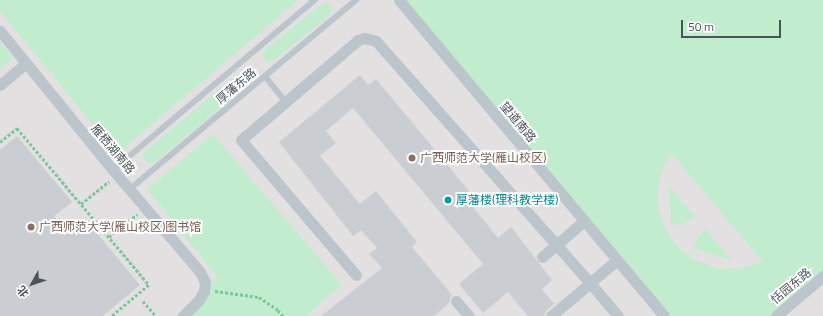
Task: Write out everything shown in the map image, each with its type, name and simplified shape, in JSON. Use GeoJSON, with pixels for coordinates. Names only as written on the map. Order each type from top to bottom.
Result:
{"type":"FeatureCollection","features":[{"type":"Feature","properties":{"kind":"street","name":"望道南路"},"geometry":{"type":"LineString","coordinates":[[399,0],[664,316]]}},
{"type":"Feature","properties":{"kind":"street","name":"雁栖湖南路"},"geometry":{"type":"LineString","coordinates":[[0,31],[144,207],[200,272],[205,288]]}},
{"type":"Feature","properties":{"kind":"street"},"geometry":{"type":"LineString","coordinates":[[356,275],[241,140],[358,40],[371,38],[376,41],[557,244],[618,316]]}},
{"type":"Feature","properties":{"kind":"street"},"geometry":{"type":"LineString","coordinates":[[0,85],[26,63]]}},
{"type":"Feature","properties":{"kind":"street"},"geometry":{"type":"LineString","coordinates":[[542,257],[584,221]]}},
{"type":"Feature","properties":{"kind":"street"},"geometry":{"type":"LineString","coordinates":[[551,316],[617,260]]}},
{"type":"Feature","properties":{"kind":"street","name":"恬园东路"},"geometry":{"type":"LineString","coordinates":[[776,316],[823,276]]}},
{"type":"Feature","properties":{"kind":"street"},"geometry":{"type":"LineString","coordinates":[[183,316],[198,300],[205,288]]}},
{"type":"Feature","properties":{"kind":"street"},"geometry":{"type":"LineString","coordinates":[[456,301],[469,316]]}},
{"type":"Feature","properties":{"kind":"lane","name":"厚藩东路"},"geometry":{"type":"LineString","coordinates":[[115,172],[315,0]]}},
{"type":"Feature","properties":{"kind":"lane","name":"厚藩东路"},"geometry":{"type":"LineString","coordinates":[[130,189],[356,0]]}},
{"type":"Feature","properties":{"kind":"lane"},"geometry":{"type":"LineString","coordinates":[[265,76],[286,102]]}},
{"type":"Feature","properties":{"kind":"path"},"geometry":{"type":"LineString","coordinates":[[0,142],[17,128],[149,285],[112,316]]}},
{"type":"Feature","properties":{"kind":"path"},"geometry":{"type":"LineString","coordinates":[[81,204],[115,172]]}},
{"type":"Feature","properties":{"kind":"path"},"geometry":{"type":"LineString","coordinates":[[109,237],[144,207]]}},
{"type":"Feature","properties":{"kind":"path"},"geometry":{"type":"LineString","coordinates":[[205,288],[259,297],[278,310],[283,316]]}},
{"type":"Feature","properties":{"kind":"path"},"geometry":{"type":"LineString","coordinates":[[143,301],[156,316]]}},
{"type":"Feature","properties":{"kind":"shaded area","name":"广西师范大学(雁山校区)"},"geometry":{"type":"Polygon","coordinates":[[[0,0],[823,0],[823,316],[0,316],[0,0]]]}},
{"type":"Feature","properties":{"kind":"green space"},"geometry":{"type":"Polygon","coordinates":[[[0,0],[298,0],[121,151],[108,143],[0,11],[0,0]]]}},
{"type":"Feature","properties":{"kind":"green space"},"geometry":{"type":"Polygon","coordinates":[[[399,0],[823,0],[823,276],[776,316],[664,316],[399,0]],[[672,154],[664,165],[660,176],[657,200],[662,223],[675,244],[693,259],[715,268],[739,269],[763,262],[672,154]]]}},
{"type":"Feature","properties":{"kind":"green space"},"geometry":{"type":"Polygon","coordinates":[[[326,1],[332,8],[331,14],[274,60],[268,62],[264,59],[263,51],[326,1]]]}},
{"type":"Feature","properties":{"kind":"green space"},"geometry":{"type":"Polygon","coordinates":[[[0,42],[13,58],[0,69],[0,42]]]}},
{"type":"Feature","properties":{"kind":"green space"},"geometry":{"type":"Polygon","coordinates":[[[240,74],[246,80],[244,88],[154,163],[151,164],[146,161],[143,155],[146,151],[236,75],[240,74]]]}},
{"type":"Feature","properties":{"kind":"green space"},"geometry":{"type":"Polygon","coordinates":[[[213,134],[342,285],[306,316],[175,316],[218,278],[147,189],[213,134]]]}},
{"type":"Feature","properties":{"kind":"green space"},"geometry":{"type":"Polygon","coordinates":[[[668,185],[695,216],[684,223],[672,225],[668,185]]]}},
{"type":"Feature","properties":{"kind":"green space"},"geometry":{"type":"Polygon","coordinates":[[[706,229],[732,261],[694,248],[698,237],[706,229]]]}},
{"type":"Feature","properties":{"kind":"building","name":"厚藩楼(理科教学楼)"},"geometry":{"type":"Polygon","coordinates":[[[360,75],[368,85],[376,79],[469,191],[463,195],[498,238],[511,227],[552,280],[542,289],[554,304],[546,311],[544,316],[528,316],[508,292],[483,313],[459,284],[483,264],[353,108],[326,131],[336,143],[320,156],[360,204],[376,191],[417,242],[412,247],[452,295],[449,303],[434,316],[321,316],[382,268],[369,254],[377,248],[361,230],[353,236],[279,142],[360,75]]]}},
{"type":"Feature","properties":{"kind":"building","name":"广西师范大学(雁山校区)图书馆"},"geometry":{"type":"Polygon","coordinates":[[[17,136],[72,202],[54,216],[68,234],[86,220],[140,285],[103,316],[0,316],[0,150],[17,136]]]}},
{"type":"Feature","properties":{"kind":"place","name":"广西师范大学(雁山校区)"},"geometry":{"type":"Point","coordinates":[412,158]}},
{"type":"Feature","properties":{"kind":"place","name":"厚藩楼(理科教学楼)"},"geometry":{"type":"Point","coordinates":[448,200]}},
{"type":"Feature","properties":{"kind":"place","name":"广西师范大学(雁山校区)图书馆"},"geometry":{"type":"Point","coordinates":[31,227]}}]}
